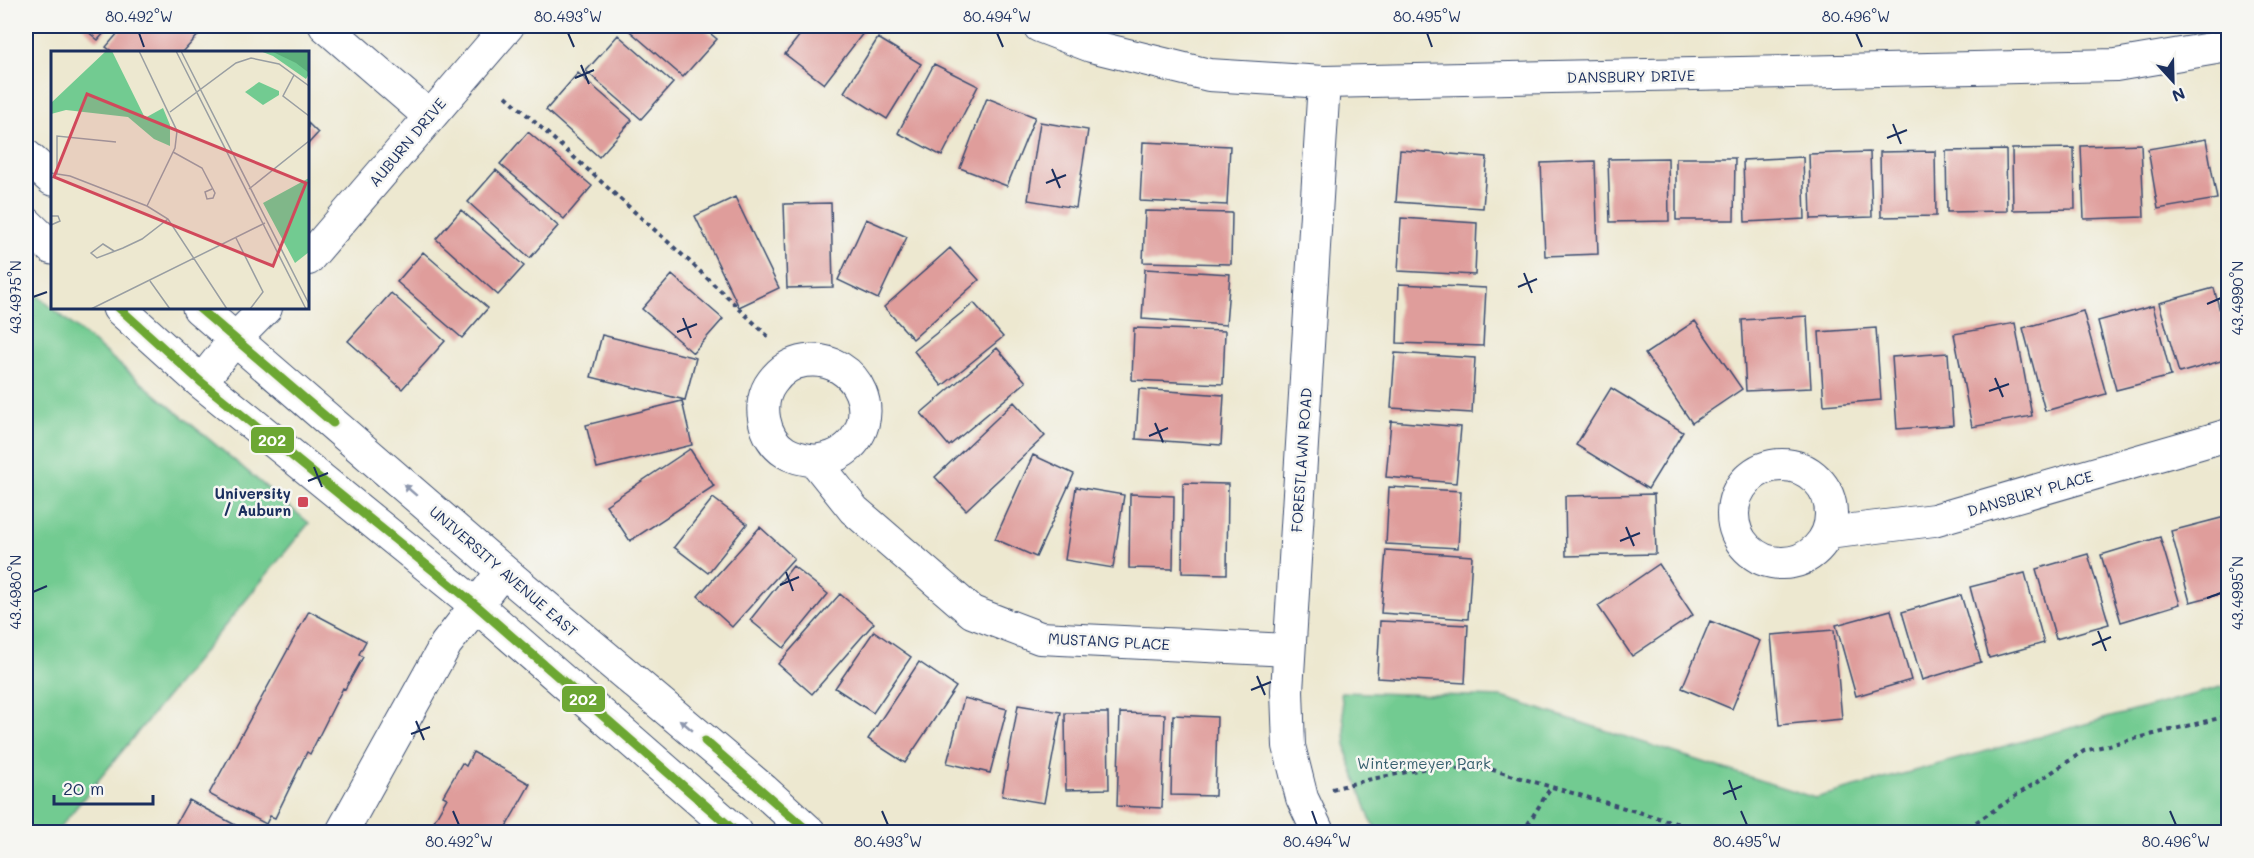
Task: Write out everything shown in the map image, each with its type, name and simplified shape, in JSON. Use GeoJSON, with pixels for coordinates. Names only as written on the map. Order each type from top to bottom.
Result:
{"type":"FeatureCollection","features":[{"type":"Feature","properties":{"kind":"main road"},"geometry":{"type":"LineString","coordinates":[[26,156],[51,178]]}},
{"type":"Feature","properties":{"kind":"main road"},"geometry":{"type":"LineString","coordinates":[[26,224],[51,247]]}},
{"type":"Feature","properties":{"kind":"main road"},"geometry":{"type":"LineString","coordinates":[[120,309],[201,382],[477,606],[736,832]]}},
{"type":"Feature","properties":{"kind":"main road","name":"UNIVERSITY AVENUE EAST"},"geometry":{"type":"LineString","coordinates":[[200,309],[503,571],[763,790],[809,832]]}},
{"type":"Feature","properties":{"kind":"street"},"geometry":{"type":"LineString","coordinates":[[326,26],[429,116]]}},
{"type":"Feature","properties":{"kind":"street","name":"AUBURN DRIVE"},"geometry":{"type":"LineString","coordinates":[[309,259],[508,26]]}},
{"type":"Feature","properties":{"kind":"street","name":"DANSBURY DRIVE"},"geometry":{"type":"LineString","coordinates":[[1039,26],[1097,36],[1209,75],[1324,82],[2116,66],[2229,46]]}},
{"type":"Feature","properties":{"kind":"street","name":"FORESTLAWN ROAD"},"geometry":{"type":"LineString","coordinates":[[1318,832],[1302,798],[1289,746],[1287,691],[1324,82]]}},
{"type":"Feature","properties":{"kind":"street"},"geometry":{"type":"LineString","coordinates":[[201,382],[235,339],[265,309]]}},
{"type":"Feature","properties":{"kind":"street"},"geometry":{"type":"LineString","coordinates":[[818,359],[843,368],[855,380],[865,409],[862,426],[855,440],[833,457],[815,461],[801,459],[784,452],[774,442],[765,427],[762,410],[769,386],[780,372],[796,362],[818,359]]}},
{"type":"Feature","properties":{"kind":"street","name":"DANSBURY PLACE"},"geometry":{"type":"LineString","coordinates":[[1828,533],[1934,520],[2229,435]]}},
{"type":"Feature","properties":{"kind":"street","name":"MUSTANG PLACE"},"geometry":{"type":"LineString","coordinates":[[815,461],[854,510],[972,612],[1040,638],[1288,650]]}},
{"type":"Feature","properties":{"kind":"street"},"geometry":{"type":"LineString","coordinates":[[342,832],[446,644],[503,571]]}},
{"type":"Feature","properties":{"kind":"path"},"geometry":{"type":"LineString","coordinates":[[506,96],[688,260],[796,362]]}},
{"type":"Feature","properties":{"kind":"path"},"geometry":{"type":"LineString","coordinates":[[1961,832],[2084,751],[2229,716]]}},
{"type":"Feature","properties":{"kind":"path"},"geometry":{"type":"LineString","coordinates":[[1302,798],[1367,780],[1426,768],[1493,770],[1707,832]]}},
{"type":"Feature","properties":{"kind":"path"},"geometry":{"type":"LineString","coordinates":[[1523,832],[1551,787]]}},
{"type":"Feature","properties":{"kind":"green space"},"geometry":{"type":"Polygon","coordinates":[[[26,286],[309,523],[56,832],[26,832],[26,286]]]}},
{"type":"Feature","properties":{"kind":"green space","name":"Wintermeyer Park"},"geometry":{"type":"Polygon","coordinates":[[[2228,685],[2228,832],[1378,832],[1370,819],[1347,754],[1341,692],[1502,697],[1815,798],[2228,685]]]}},
{"type":"Feature","properties":{"kind":"building"},"geometry":{"type":"Polygon","coordinates":[[[81,26],[110,26],[98,40],[81,26]]]}},
{"type":"Feature","properties":{"kind":"building"},"geometry":{"type":"Polygon","coordinates":[[[124,26],[194,26],[201,32],[184,51],[112,51],[106,47],[124,26]]]}},
{"type":"Feature","properties":{"kind":"building"},"geometry":{"type":"Polygon","coordinates":[[[624,26],[701,26],[717,39],[683,77],[624,26]]]}},
{"type":"Feature","properties":{"kind":"building"},"geometry":{"type":"Polygon","coordinates":[[[807,26],[864,26],[867,28],[824,84],[785,54],[807,26]]]}},
{"type":"Feature","properties":{"kind":"building"},"geometry":{"type":"Polygon","coordinates":[[[618,35],[673,83],[641,119],[586,71],[618,35]]]}},
{"type":"Feature","properties":{"kind":"building"},"geometry":{"type":"Polygon","coordinates":[[[878,38],[921,64],[887,119],[844,92],[878,38]]]}},
{"type":"Feature","properties":{"kind":"building"},"geometry":{"type":"Polygon","coordinates":[[[934,64],[978,86],[942,156],[898,133],[934,64]]]}},
{"type":"Feature","properties":{"kind":"building"},"geometry":{"type":"Polygon","coordinates":[[[578,73],[632,120],[599,157],[546,110],[578,73]]]}},
{"type":"Feature","properties":{"kind":"building"},"geometry":{"type":"Polygon","coordinates":[[[987,98],[1035,117],[1007,186],[960,168],[987,98]]]}},
{"type":"Feature","properties":{"kind":"building"},"geometry":{"type":"Polygon","coordinates":[[[1040,122],[1088,130],[1076,208],[1028,200],[1040,122]]]}},
{"type":"Feature","properties":{"kind":"building"},"geometry":{"type":"Polygon","coordinates":[[[309,124],[318,133],[309,143],[309,124]]]}},
{"type":"Feature","properties":{"kind":"building"},"geometry":{"type":"Polygon","coordinates":[[[528,132],[592,186],[564,219],[500,164],[528,132]]]}},
{"type":"Feature","properties":{"kind":"building"},"geometry":{"type":"Polygon","coordinates":[[[2206,139],[2217,199],[2158,209],[2148,149],[2206,139]]]}},
{"type":"Feature","properties":{"kind":"building"},"geometry":{"type":"Polygon","coordinates":[[[1143,142],[1230,146],[1227,205],[1140,201],[1143,142]]]}},
{"type":"Feature","properties":{"kind":"building"},"geometry":{"type":"Polygon","coordinates":[[[2141,144],[2144,217],[2084,219],[2081,146],[2141,144]]]}},
{"type":"Feature","properties":{"kind":"building"},"geometry":{"type":"Polygon","coordinates":[[[2074,148],[2075,209],[2013,210],[2012,149],[2074,148]]]}},
{"type":"Feature","properties":{"kind":"building"},"geometry":{"type":"Polygon","coordinates":[[[1400,150],[1487,157],[1483,208],[1396,202],[1400,150]]]}},
{"type":"Feature","properties":{"kind":"building"},"geometry":{"type":"Polygon","coordinates":[[[2006,150],[2007,211],[1947,212],[1946,151],[2006,150]]]}},
{"type":"Feature","properties":{"kind":"building"},"geometry":{"type":"Polygon","coordinates":[[[1935,151],[1936,216],[1881,217],[1880,152],[1935,151]]]}},
{"type":"Feature","properties":{"kind":"building"},"geometry":{"type":"Polygon","coordinates":[[[1870,152],[1872,217],[1811,219],[1809,154],[1870,152]]]}},
{"type":"Feature","properties":{"kind":"building"},"geometry":{"type":"Polygon","coordinates":[[[1803,157],[1805,219],[1745,222],[1743,160],[1803,157]]]}},
{"type":"Feature","properties":{"kind":"building"},"geometry":{"type":"Polygon","coordinates":[[[1668,158],[1669,221],[1610,222],[1608,159],[1668,158]]]}},
{"type":"Feature","properties":{"kind":"building"},"geometry":{"type":"Polygon","coordinates":[[[1676,158],[1735,158],[1734,220],[1676,220],[1676,158]]]}},
{"type":"Feature","properties":{"kind":"building"},"geometry":{"type":"Polygon","coordinates":[[[1595,161],[1598,254],[1545,256],[1541,163],[1595,161]]]}},
{"type":"Feature","properties":{"kind":"building"},"geometry":{"type":"Polygon","coordinates":[[[496,170],[558,226],[530,258],[468,202],[496,170]]]}},
{"type":"Feature","properties":{"kind":"building"},"geometry":{"type":"Polygon","coordinates":[[[735,197],[779,288],[739,307],[695,216],[735,197]]]}},
{"type":"Feature","properties":{"kind":"building"},"geometry":{"type":"Polygon","coordinates":[[[831,203],[833,287],[787,288],[784,204],[831,203]]]}},
{"type":"Feature","properties":{"kind":"building"},"geometry":{"type":"Polygon","coordinates":[[[461,210],[524,266],[498,295],[436,239],[461,210]]]}},
{"type":"Feature","properties":{"kind":"building"},"geometry":{"type":"Polygon","coordinates":[[[1145,211],[1232,213],[1231,264],[1143,262],[1145,211]]]}},
{"type":"Feature","properties":{"kind":"building"},"geometry":{"type":"Polygon","coordinates":[[[1401,218],[1477,223],[1475,275],[1398,271],[1401,218]]]}},
{"type":"Feature","properties":{"kind":"building"},"geometry":{"type":"Polygon","coordinates":[[[866,219],[907,237],[878,299],[838,280],[866,219]]]}},
{"type":"Feature","properties":{"kind":"building"},"geometry":{"type":"Polygon","coordinates":[[[950,248],[979,280],[913,339],[884,307],[950,248]]]}},
{"type":"Feature","properties":{"kind":"building"},"geometry":{"type":"Polygon","coordinates":[[[423,252],[488,308],[462,338],[397,282],[423,252]]]}},
{"type":"Feature","properties":{"kind":"building"},"geometry":{"type":"Polygon","coordinates":[[[1145,269],[1230,274],[1226,325],[1142,319],[1145,269]]]}},
{"type":"Feature","properties":{"kind":"building"},"geometry":{"type":"Polygon","coordinates":[[[672,275],[723,319],[693,353],[642,309],[672,275]]]}},
{"type":"Feature","properties":{"kind":"building"},"geometry":{"type":"Polygon","coordinates":[[[1399,284],[1486,288],[1483,346],[1397,343],[1399,284]]]}},
{"type":"Feature","properties":{"kind":"building"},"geometry":{"type":"Polygon","coordinates":[[[2214,288],[2228,342],[2228,359],[2179,373],[2159,303],[2214,288]]]}},
{"type":"Feature","properties":{"kind":"building"},"geometry":{"type":"Polygon","coordinates":[[[391,293],[445,341],[402,389],[348,341],[391,293]]]}},
{"type":"Feature","properties":{"kind":"building"},"geometry":{"type":"Polygon","coordinates":[[[974,303],[1003,337],[942,386],[914,351],[974,303]]]}},
{"type":"Feature","properties":{"kind":"building"},"geometry":{"type":"Polygon","coordinates":[[[2153,306],[2171,376],[2116,390],[2098,321],[2153,306]]]}},
{"type":"Feature","properties":{"kind":"building"},"geometry":{"type":"Polygon","coordinates":[[[2083,311],[2106,394],[2045,411],[2023,328],[2083,311]]]}},
{"type":"Feature","properties":{"kind":"building"},"geometry":{"type":"Polygon","coordinates":[[[1807,316],[1811,388],[1746,391],[1742,320],[1807,316]]]}},
{"type":"Feature","properties":{"kind":"building"},"geometry":{"type":"Polygon","coordinates":[[[1695,321],[1742,389],[1692,423],[1645,354],[1695,321]]]}},
{"type":"Feature","properties":{"kind":"building"},"geometry":{"type":"Polygon","coordinates":[[[2015,323],[2032,416],[1972,427],[1954,334],[2015,323]]]}},
{"type":"Feature","properties":{"kind":"building"},"geometry":{"type":"Polygon","coordinates":[[[1134,328],[1225,331],[1223,384],[1132,380],[1134,328]]]}},
{"type":"Feature","properties":{"kind":"building"},"geometry":{"type":"Polygon","coordinates":[[[1876,328],[1881,400],[1824,405],[1819,332],[1876,328]]]}},
{"type":"Feature","properties":{"kind":"building"},"geometry":{"type":"Polygon","coordinates":[[[602,335],[696,358],[685,400],[591,377],[602,335]]]}},
{"type":"Feature","properties":{"kind":"building"},"geometry":{"type":"Polygon","coordinates":[[[997,348],[1026,382],[949,446],[921,413],[997,348]]]}},
{"type":"Feature","properties":{"kind":"building"},"geometry":{"type":"Polygon","coordinates":[[[1395,353],[1475,358],[1472,413],[1391,408],[1395,353]]]}},
{"type":"Feature","properties":{"kind":"building"},"geometry":{"type":"Polygon","coordinates":[[[1948,353],[1953,425],[1897,429],[1892,357],[1948,353]]]}},
{"type":"Feature","properties":{"kind":"building"},"geometry":{"type":"Polygon","coordinates":[[[1611,388],[1683,432],[1648,489],[1576,445],[1611,388]]]}},
{"type":"Feature","properties":{"kind":"building"},"geometry":{"type":"Polygon","coordinates":[[[1139,389],[1224,395],[1221,445],[1136,439],[1139,389]]]}},
{"type":"Feature","properties":{"kind":"building"},"geometry":{"type":"Polygon","coordinates":[[[682,401],[692,445],[597,468],[586,425],[682,401]]]}},
{"type":"Feature","properties":{"kind":"building"},"geometry":{"type":"Polygon","coordinates":[[[1014,402],[1045,436],[966,510],[935,477],[1014,402]]]}},
{"type":"Feature","properties":{"kind":"building"},"geometry":{"type":"Polygon","coordinates":[[[1391,421],[1461,427],[1456,483],[1386,477],[1391,421]]]}},
{"type":"Feature","properties":{"kind":"building"},"geometry":{"type":"Polygon","coordinates":[[[690,449],[714,486],[630,541],[606,505],[690,449]]]}},
{"type":"Feature","properties":{"kind":"building"},"geometry":{"type":"Polygon","coordinates":[[[1033,455],[1074,474],[1036,557],[995,539],[1033,455]]]}},
{"type":"Feature","properties":{"kind":"building"},"geometry":{"type":"Polygon","coordinates":[[[1183,483],[1228,484],[1227,574],[1182,573],[1183,483]]]}},
{"type":"Feature","properties":{"kind":"building"},"geometry":{"type":"Polygon","coordinates":[[[1076,487],[1124,495],[1113,568],[1065,560],[1076,487]]]}},
{"type":"Feature","properties":{"kind":"building"},"geometry":{"type":"Polygon","coordinates":[[[1389,487],[1461,491],[1458,548],[1386,544],[1389,487]]]}},
{"type":"Feature","properties":{"kind":"building"},"geometry":{"type":"Polygon","coordinates":[[[1130,494],[1174,496],[1173,569],[1129,568],[1130,494]]]}},
{"type":"Feature","properties":{"kind":"building"},"geometry":{"type":"Polygon","coordinates":[[[1654,494],[1656,554],[1566,556],[1565,496],[1654,494]]]}},
{"type":"Feature","properties":{"kind":"building"},"geometry":{"type":"Polygon","coordinates":[[[713,498],[747,524],[708,573],[674,547],[713,498]]]}},
{"type":"Feature","properties":{"kind":"building"},"geometry":{"type":"Polygon","coordinates":[[[2225,517],[2228,530],[2228,592],[2190,602],[2171,531],[2225,517]]]}},
{"type":"Feature","properties":{"kind":"building"},"geometry":{"type":"Polygon","coordinates":[[[760,527],[794,558],[732,627],[698,596],[760,527]]]}},
{"type":"Feature","properties":{"kind":"building"},"geometry":{"type":"Polygon","coordinates":[[[2160,537],[2180,604],[2121,622],[2101,555],[2160,537]]]}},
{"type":"Feature","properties":{"kind":"building"},"geometry":{"type":"Polygon","coordinates":[[[1386,550],[1472,556],[1468,619],[1381,613],[1386,550]]]}},
{"type":"Feature","properties":{"kind":"building"},"geometry":{"type":"Polygon","coordinates":[[[2088,554],[2109,624],[2056,639],[2036,569],[2088,554]]]}},
{"type":"Feature","properties":{"kind":"building"},"geometry":{"type":"Polygon","coordinates":[[[1659,564],[1693,615],[1632,656],[1598,606],[1659,564]]]}},
{"type":"Feature","properties":{"kind":"building"},"geometry":{"type":"Polygon","coordinates":[[[793,566],[828,594],[784,648],[750,620],[793,566]]]}},
{"type":"Feature","properties":{"kind":"building"},"geometry":{"type":"Polygon","coordinates":[[[2025,573],[2044,643],[1989,658],[1970,587],[2025,573]]]}},
{"type":"Feature","properties":{"kind":"building"},"geometry":{"type":"Polygon","coordinates":[[[840,594],[874,623],[812,694],[778,664],[840,594]]]}},
{"type":"Feature","properties":{"kind":"building"},"geometry":{"type":"Polygon","coordinates":[[[1961,595],[1981,662],[1922,680],[1902,612],[1961,595]]]}},
{"type":"Feature","properties":{"kind":"building"},"geometry":{"type":"Polygon","coordinates":[[[1891,610],[1911,680],[1856,696],[1836,625],[1891,610]]]}},
{"type":"Feature","properties":{"kind":"building"},"geometry":{"type":"Polygon","coordinates":[[[309,611],[366,641],[359,654],[363,657],[345,689],[343,688],[310,754],[307,752],[275,818],[270,816],[266,824],[209,794],[309,611]]]}},
{"type":"Feature","properties":{"kind":"building"},"geometry":{"type":"Polygon","coordinates":[[[1380,621],[1468,625],[1465,683],[1377,678],[1380,621]]]}},
{"type":"Feature","properties":{"kind":"building"},"geometry":{"type":"Polygon","coordinates":[[[1710,621],[1760,641],[1732,709],[1682,688],[1710,621]]]}},
{"type":"Feature","properties":{"kind":"building"},"geometry":{"type":"Polygon","coordinates":[[[1834,630],[1842,719],[1779,725],[1771,635],[1834,630]]]}},
{"type":"Feature","properties":{"kind":"building"},"geometry":{"type":"Polygon","coordinates":[[[874,631],[911,657],[873,713],[835,688],[874,631]]]}},
{"type":"Feature","properties":{"kind":"building"},"geometry":{"type":"Polygon","coordinates":[[[919,662],[956,687],[905,763],[868,739],[919,662]]]}},
{"type":"Feature","properties":{"kind":"building"},"geometry":{"type":"Polygon","coordinates":[[[964,698],[1007,709],[990,773],[947,763],[964,698]]]}},
{"type":"Feature","properties":{"kind":"building"},"geometry":{"type":"Polygon","coordinates":[[[1018,705],[1061,712],[1044,803],[1002,796],[1018,705]]]}},
{"type":"Feature","properties":{"kind":"building"},"geometry":{"type":"Polygon","coordinates":[[[1065,713],[1108,713],[1109,789],[1066,790],[1065,713]]]}},
{"type":"Feature","properties":{"kind":"building"},"geometry":{"type":"Polygon","coordinates":[[[1120,713],[1165,714],[1162,808],[1117,806],[1120,713]]]}},
{"type":"Feature","properties":{"kind":"building"},"geometry":{"type":"Polygon","coordinates":[[[1173,715],[1217,717],[1215,796],[1171,795],[1173,715]]]}},
{"type":"Feature","properties":{"kind":"building"},"geometry":{"type":"Polygon","coordinates":[[[473,752],[530,784],[503,832],[423,832],[426,826],[430,828],[447,798],[443,796],[462,763],[466,766],[473,752]]]}},
{"type":"Feature","properties":{"kind":"building"},"geometry":{"type":"Polygon","coordinates":[[[189,800],[248,832],[171,832],[189,800]]]}},
{"type":"Feature","properties":{"kind":"transit line","name":"202"},"geometry":{"type":"LineString","coordinates":[[120,309],[201,382],[477,606],[736,832]]}},
{"type":"Feature","properties":{"kind":"transit line","name":"202"},"geometry":{"type":"LineString","coordinates":[[200,309],[333,423]]}},
{"type":"Feature","properties":{"kind":"transit line","name":"202"},"geometry":{"type":"LineString","coordinates":[[705,741],[809,832]]}},
{"type":"Feature","properties":{"kind":"place","name":"University / Auburn"},"geometry":{"type":"Point","coordinates":[303,502]}}]}
